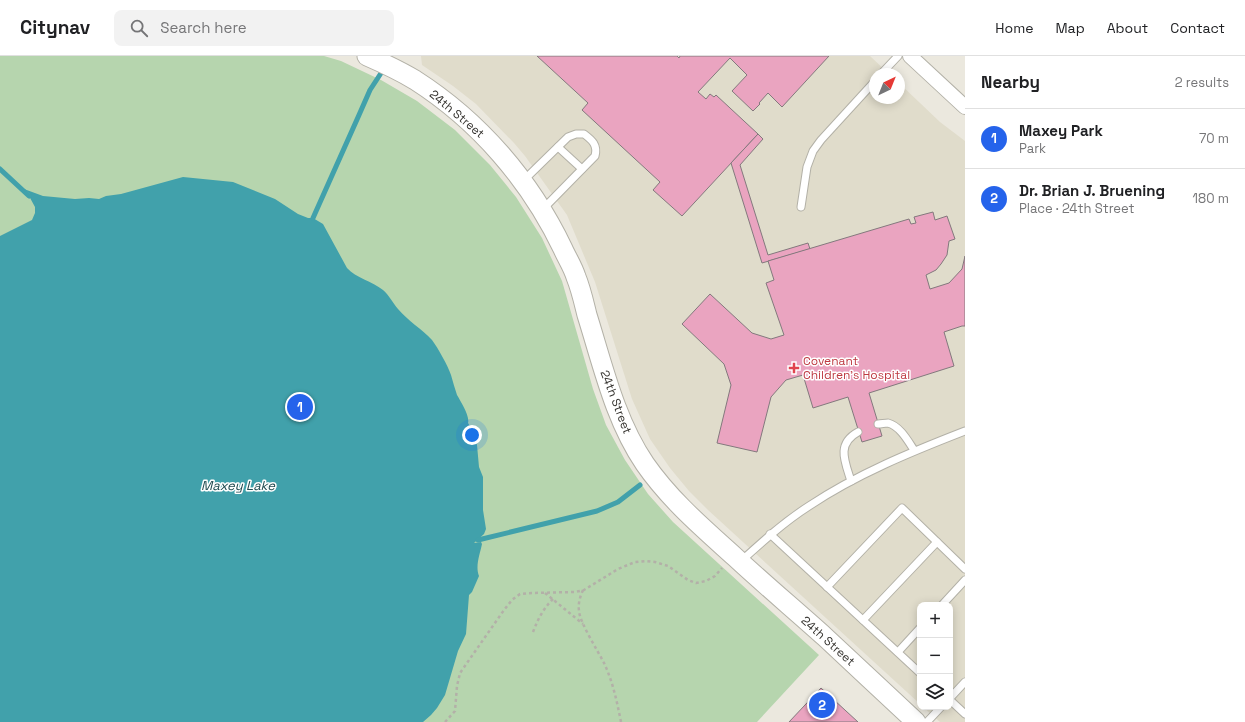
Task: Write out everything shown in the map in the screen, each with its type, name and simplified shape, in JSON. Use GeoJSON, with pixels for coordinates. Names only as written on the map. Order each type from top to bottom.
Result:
{"type":"FeatureCollection","features":[{"type":"Feature","properties":{"kind":"street","name":"24th Street"},"geometry":{"type":"LineString","coordinates":[[367,56],[390,60],[414,80],[449,105],[484,136],[513,168],[542,210],[555,231],[576,277],[617,410],[631,440],[645,464],[665,490],[692,518],[825,637],[916,722]]}},
{"type":"Feature","properties":{"kind":"street"},"geometry":{"type":"LineString","coordinates":[[910,56],[965,107]]}},
{"type":"Feature","properties":{"kind":"lane"},"geometry":{"type":"LineString","coordinates":[[887,68],[898,56]]}},
{"type":"Feature","properties":{"kind":"lane"},"geometry":{"type":"LineString","coordinates":[[801,207],[807,167],[813,152],[821,140],[869,88]]}},
{"type":"Feature","properties":{"kind":"lane"},"geometry":{"type":"LineString","coordinates":[[522,181],[568,137],[576,134],[584,134],[595,145],[596,152],[594,156],[542,210]]}},
{"type":"Feature","properties":{"kind":"lane"},"geometry":{"type":"LineString","coordinates":[[558,147],[582,169]]}},
{"type":"Feature","properties":{"kind":"lane"},"geometry":{"type":"LineString","coordinates":[[878,424],[887,423],[896,428],[904,435],[914,450]]}},
{"type":"Feature","properties":{"kind":"lane"},"geometry":{"type":"LineString","coordinates":[[740,562],[770,534],[808,506],[851,481],[914,450],[965,431]]}},
{"type":"Feature","properties":{"kind":"lane"},"geometry":{"type":"LineString","coordinates":[[851,481],[843,456],[845,446],[851,436],[858,432]]}},
{"type":"Feature","properties":{"kind":"lane"},"geometry":{"type":"LineString","coordinates":[[827,587],[902,508],[965,569]]}},
{"type":"Feature","properties":{"kind":"lane"},"geometry":{"type":"LineString","coordinates":[[770,534],[917,670]]}},
{"type":"Feature","properties":{"kind":"lane"},"geometry":{"type":"LineString","coordinates":[[863,620],[937,542]]}},
{"type":"Feature","properties":{"kind":"lane"},"geometry":{"type":"LineString","coordinates":[[945,602],[965,580]]}},
{"type":"Feature","properties":{"kind":"lane"},"geometry":{"type":"LineString","coordinates":[[898,652],[917,631]]}},
{"type":"Feature","properties":{"kind":"lane"},"geometry":{"type":"LineString","coordinates":[[953,696],[965,682]]}},
{"type":"Feature","properties":{"kind":"lane"},"geometry":{"type":"LineString","coordinates":[[953,702],[965,714]]}},
{"type":"Feature","properties":{"kind":"lane"},"geometry":{"type":"LineString","coordinates":[[927,722],[939,710]]}},
{"type":"Feature","properties":{"kind":"path"},"geometry":{"type":"LineString","coordinates":[[445,722],[455,711],[457,686],[460,674],[504,610],[512,600],[520,594],[575,592],[584,590],[618,569],[635,562],[655,562],[668,566],[688,580],[696,583],[706,581],[715,576],[722,568]]}},
{"type":"Feature","properties":{"kind":"path"},"geometry":{"type":"LineString","coordinates":[[584,590],[579,600],[579,612],[613,685],[620,722]]}},
{"type":"Feature","properties":{"kind":"path"},"geometry":{"type":"LineString","coordinates":[[544,593],[584,624]]}},
{"type":"Feature","properties":{"kind":"path"},"geometry":{"type":"LineString","coordinates":[[533,632],[546,605],[553,599]]}},
{"type":"Feature","properties":{"kind":"shaded area","name":"Covenant Children’s Hospital"},"geometry":{"type":"Polygon","coordinates":[[[421,56],[870,56],[883,68],[869,68],[869,104],[905,104],[905,89],[940,122],[965,141],[965,722],[940,722],[926,710],[953,710],[953,602],[917,602],[917,701],[689,491],[670,468],[650,439],[632,399],[595,282],[567,215],[514,143],[476,104],[422,65],[421,56]]]}},
{"type":"Feature","properties":{"kind":"green space"},"geometry":{"type":"Polygon","coordinates":[[[0,56],[324,56],[341,61],[381,80],[417,101],[455,130],[490,165],[516,197],[542,238],[562,281],[593,389],[606,425],[625,460],[648,494],[673,522],[819,655],[757,722],[0,722],[0,56]]]}},
{"type":"Feature","properties":{"kind":"water","name":"Maxey Lake"},"geometry":{"type":"Polygon","coordinates":[[[183,177],[233,182],[275,199],[298,214],[308,218],[313,218],[323,224],[347,268],[385,292],[398,309],[432,340],[450,371],[457,395],[463,405],[468,423],[474,433],[477,445],[479,467],[483,477],[483,510],[486,529],[484,534],[474,543],[481,542],[482,544],[478,564],[479,576],[472,592],[469,595],[466,634],[458,651],[445,695],[437,708],[423,722],[0,722],[0,236],[32,220],[35,213],[35,207],[29,196],[30,194],[24,189],[43,196],[75,199],[99,199],[183,177]]]}},
{"type":"Feature","properties":{"kind":"building"},"geometry":{"type":"Polygon","coordinates":[[[537,56],[677,56],[679,58],[680,56],[829,56],[782,107],[768,93],[753,111],[732,91],[747,75],[730,58],[698,92],[706,99],[710,94],[714,97],[716,95],[758,134],[682,216],[653,190],[660,182],[582,110],[588,103],[537,56]]]}},
{"type":"Feature","properties":{"kind":"building"},"geometry":{"type":"Polygon","coordinates":[[[758,134],[763,139],[740,165],[768,255],[808,243],[810,249],[762,263],[731,163],[758,134]]]}},
{"type":"Feature","properties":{"kind":"building"},"geometry":{"type":"Polygon","coordinates":[[[933,212],[935,220],[947,216],[955,239],[949,241],[947,255],[941,264],[936,270],[926,275],[930,289],[949,283],[962,269],[965,256],[965,326],[944,332],[954,366],[869,393],[882,436],[862,442],[848,397],[813,408],[803,375],[786,380],[771,397],[757,452],[717,443],[731,385],[724,364],[682,324],[710,294],[752,333],[771,339],[784,335],[766,283],[774,280],[768,261],[909,219],[911,224],[916,223],[914,217],[933,212]]]}},
{"type":"Feature","properties":{"kind":"building"},"geometry":{"type":"Polygon","coordinates":[[[821,688],[858,722],[789,722],[821,688]]]}},
{"type":"Feature","properties":{"kind":"waterway"},"geometry":{"type":"LineString","coordinates":[[313,218],[370,90],[385,67]]}},
{"type":"Feature","properties":{"kind":"waterway"},"geometry":{"type":"LineString","coordinates":[[0,169],[29,196]]}},
{"type":"Feature","properties":{"kind":"waterway"},"geometry":{"type":"LineString","coordinates":[[478,540],[597,511],[618,502],[640,485]]}},
{"type":"Feature","properties":{"kind":"place","name":"Covenant Children’s Hospital"},"geometry":{"type":"Point","coordinates":[794,368]}},
{"type":"Feature","properties":{"kind":"place","name":"Maxey Park"},"geometry":{"type":"Point","coordinates":[300,407]}},
{"type":"Feature","properties":{"kind":"place","name":"Dr. Brian J. Bruening"},"geometry":{"type":"Point","coordinates":[822,705]}}]}
